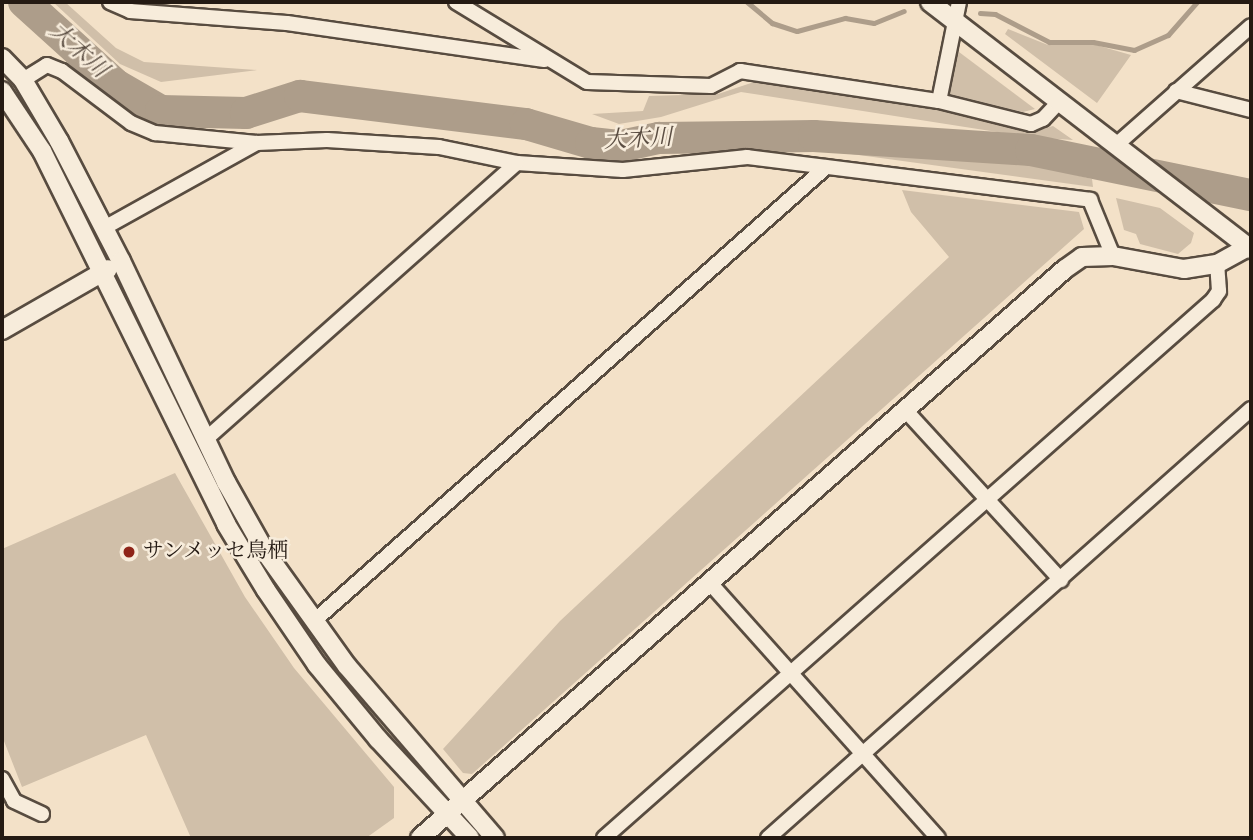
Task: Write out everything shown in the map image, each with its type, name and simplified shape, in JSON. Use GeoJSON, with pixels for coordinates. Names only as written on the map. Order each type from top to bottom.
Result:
{"type":"FeatureCollection","features":[{"type":"Feature","properties":{"kind":"street"},"geometry":{"type":"LineString","coordinates":[[110,2],[130,12],[287,23],[549,60]]}},
{"type":"Feature","properties":{"kind":"street"},"geometry":{"type":"LineString","coordinates":[[456,2],[587,82],[611,86],[711,86],[740,71],[939,101],[1031,124],[1043,119],[1059,102]]}},
{"type":"Feature","properties":{"kind":"street"},"geometry":{"type":"LineString","coordinates":[[420,838],[907,412],[1065,269],[1082,257],[1113,256],[1184,269],[1217,264],[1250,248],[930,2]]}},
{"type":"Feature","properties":{"kind":"street"},"geometry":{"type":"LineString","coordinates":[[939,101],[959,2]]}},
{"type":"Feature","properties":{"kind":"street"},"geometry":{"type":"LineString","coordinates":[[1115,146],[1251,26]]}},
{"type":"Feature","properties":{"kind":"street"},"geometry":{"type":"LineString","coordinates":[[2,58],[23,80],[104,228],[266,553],[314,621],[456,808],[470,838]]}},
{"type":"Feature","properties":{"kind":"street"},"geometry":{"type":"LineString","coordinates":[[23,80],[47,65],[62,71],[131,123],[155,133],[257,143],[327,140],[439,147],[517,163],[623,170],[747,157],[1090,200],[1113,256]]}},
{"type":"Feature","properties":{"kind":"street"},"geometry":{"type":"LineString","coordinates":[[1176,90],[1251,110]]}},
{"type":"Feature","properties":{"kind":"street"},"geometry":{"type":"LineString","coordinates":[[2,91],[42,151],[100,274],[226,524],[266,590],[326,676],[456,808],[495,838]]}},
{"type":"Feature","properties":{"kind":"street"},"geometry":{"type":"LineString","coordinates":[[104,228],[257,143]]}},
{"type":"Feature","properties":{"kind":"street"},"geometry":{"type":"LineString","coordinates":[[207,438],[517,163]]}},
{"type":"Feature","properties":{"kind":"street"},"geometry":{"type":"LineString","coordinates":[[314,621],[827,167]]}},
{"type":"Feature","properties":{"kind":"street"},"geometry":{"type":"LineString","coordinates":[[2,330],[121,261]]}},
{"type":"Feature","properties":{"kind":"street"},"geometry":{"type":"LineString","coordinates":[[604,838],[1213,300],[1219,291],[1217,264]]}},
{"type":"Feature","properties":{"kind":"street"},"geometry":{"type":"LineString","coordinates":[[768,838],[1251,409]]}},
{"type":"Feature","properties":{"kind":"street"},"geometry":{"type":"LineString","coordinates":[[907,412],[1061,580]]}},
{"type":"Feature","properties":{"kind":"street"},"geometry":{"type":"LineString","coordinates":[[710,583],[935,837]]}},
{"type":"Feature","properties":{"kind":"street"},"geometry":{"type":"LineString","coordinates":[[2,779],[14,802],[42,814]]}},
{"type":"Feature","properties":{"kind":"shaded area"},"geometry":{"type":"Polygon","coordinates":[[[53,2],[65,2],[116,48],[144,62],[257,70],[161,82],[120,64],[53,2]]]}},
{"type":"Feature","properties":{"kind":"shaded area"},"geometry":{"type":"Polygon","coordinates":[[[1008,29],[1048,45],[1096,45],[1131,55],[1097,103],[1005,34],[1008,29]]]}},
{"type":"Feature","properties":{"kind":"shaded area"},"geometry":{"type":"Polygon","coordinates":[[[955,49],[1035,109],[1023,112],[947,97],[955,49]]]}},
{"type":"Feature","properties":{"kind":"shaded area"},"geometry":{"type":"Polygon","coordinates":[[[760,80],[986,117],[1034,131],[1053,126],[1073,140],[1029,137],[741,92],[661,117],[619,124],[592,114],[643,111],[649,96],[718,94],[760,80]]]}},
{"type":"Feature","properties":{"kind":"shaded area"},"geometry":{"type":"Polygon","coordinates":[[[822,150],[1039,166],[1092,179],[1093,187],[822,150]]]}},
{"type":"Feature","properties":{"kind":"shaded area"},"geometry":{"type":"Polygon","coordinates":[[[902,190],[1079,212],[1084,229],[472,774],[463,773],[443,749],[560,621],[949,257],[911,212],[902,190]]]}},
{"type":"Feature","properties":{"kind":"shaded area"},"geometry":{"type":"Polygon","coordinates":[[[1116,198],[1160,208],[1194,233],[1191,243],[1178,254],[1140,244],[1136,234],[1124,230],[1116,198]]]}},
{"type":"Feature","properties":{"kind":"shaded area"},"geometry":{"type":"Polygon","coordinates":[[[175,473],[245,597],[294,668],[394,787],[394,818],[366,838],[191,838],[146,735],[22,787],[2,736],[2,549],[175,473]]]}},
{"type":"Feature","properties":{"kind":"waterway","name":"大木川"},"geometry":{"type":"LineString","coordinates":[[24,2],[116,85],[161,111],[246,113],[300,96],[526,124],[591,143],[621,146],[659,138],[814,136],[1031,150],[1251,195]]}},
{"type":"Feature","properties":{"kind":"waterway"},"geometry":{"type":"LineString","coordinates":[[747,2],[772,23],[797,31],[845,18],[874,23],[904,11]]}},
{"type":"Feature","properties":{"kind":"waterway"},"geometry":{"type":"LineString","coordinates":[[980,13],[995,14],[1049,42],[1093,42],[1134,50],[1168,35],[1197,2]]}},
{"type":"Feature","properties":{"kind":"place","name":"サンメッセ鳥栖"},"geometry":{"type":"Point","coordinates":[129,552]}}]}
